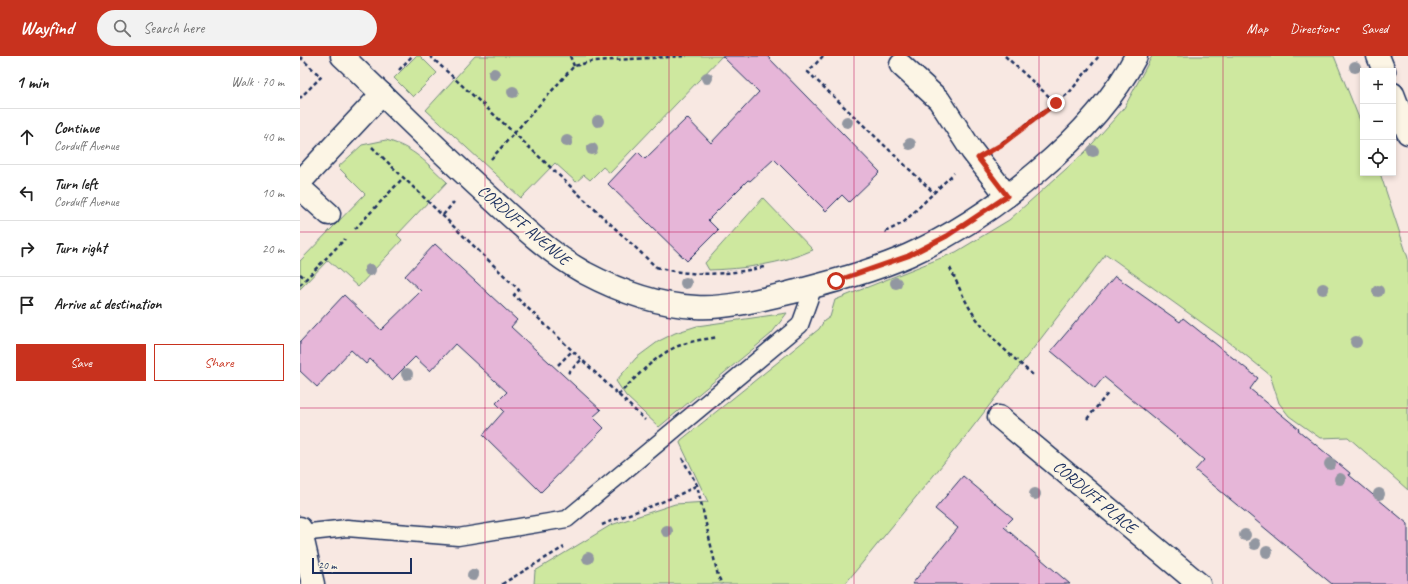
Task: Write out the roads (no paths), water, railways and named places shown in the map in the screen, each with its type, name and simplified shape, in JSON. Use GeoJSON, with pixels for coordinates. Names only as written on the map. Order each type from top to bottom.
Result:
{"type":"FeatureCollection","features":[{"type":"Feature","properties":{"kind":"street","name":"CORDUFF AVENUE"},"geometry":{"type":"LineString","coordinates":[[342,56],[472,181],[519,224],[566,261],[616,287],[663,302],[698,307],[748,302],[843,279],[908,256],[947,236],[1007,196],[1064,148],[1101,108],[1136,56]]}},
{"type":"Feature","properties":{"kind":"street"},"geometry":{"type":"LineString","coordinates":[[1378,56],[1383,68]]}},
{"type":"Feature","properties":{"kind":"street"},"geometry":{"type":"LineString","coordinates":[[901,64],[939,100],[978,158],[1007,196]]}},
{"type":"Feature","properties":{"kind":"street"},"geometry":{"type":"LineString","coordinates":[[300,182],[382,94]]}},
{"type":"Feature","properties":{"kind":"street"},"geometry":{"type":"LineString","coordinates":[[1396,102],[1408,133]]}},
{"type":"Feature","properties":{"kind":"street"},"geometry":{"type":"LineString","coordinates":[[300,188],[329,214]]}},
{"type":"Feature","properties":{"kind":"street","name":"CORDUFF PLACE"},"geometry":{"type":"LineString","coordinates":[[1000,417],[1192,582]]}},
{"type":"Feature","properties":{"kind":"street"},"geometry":{"type":"LineString","coordinates":[[301,530],[313,584]]}},
{"type":"Feature","properties":{"kind":"lane"},"geometry":{"type":"LineString","coordinates":[[301,530],[347,528],[458,537],[567,519],[800,325],[814,286]]}}]}
